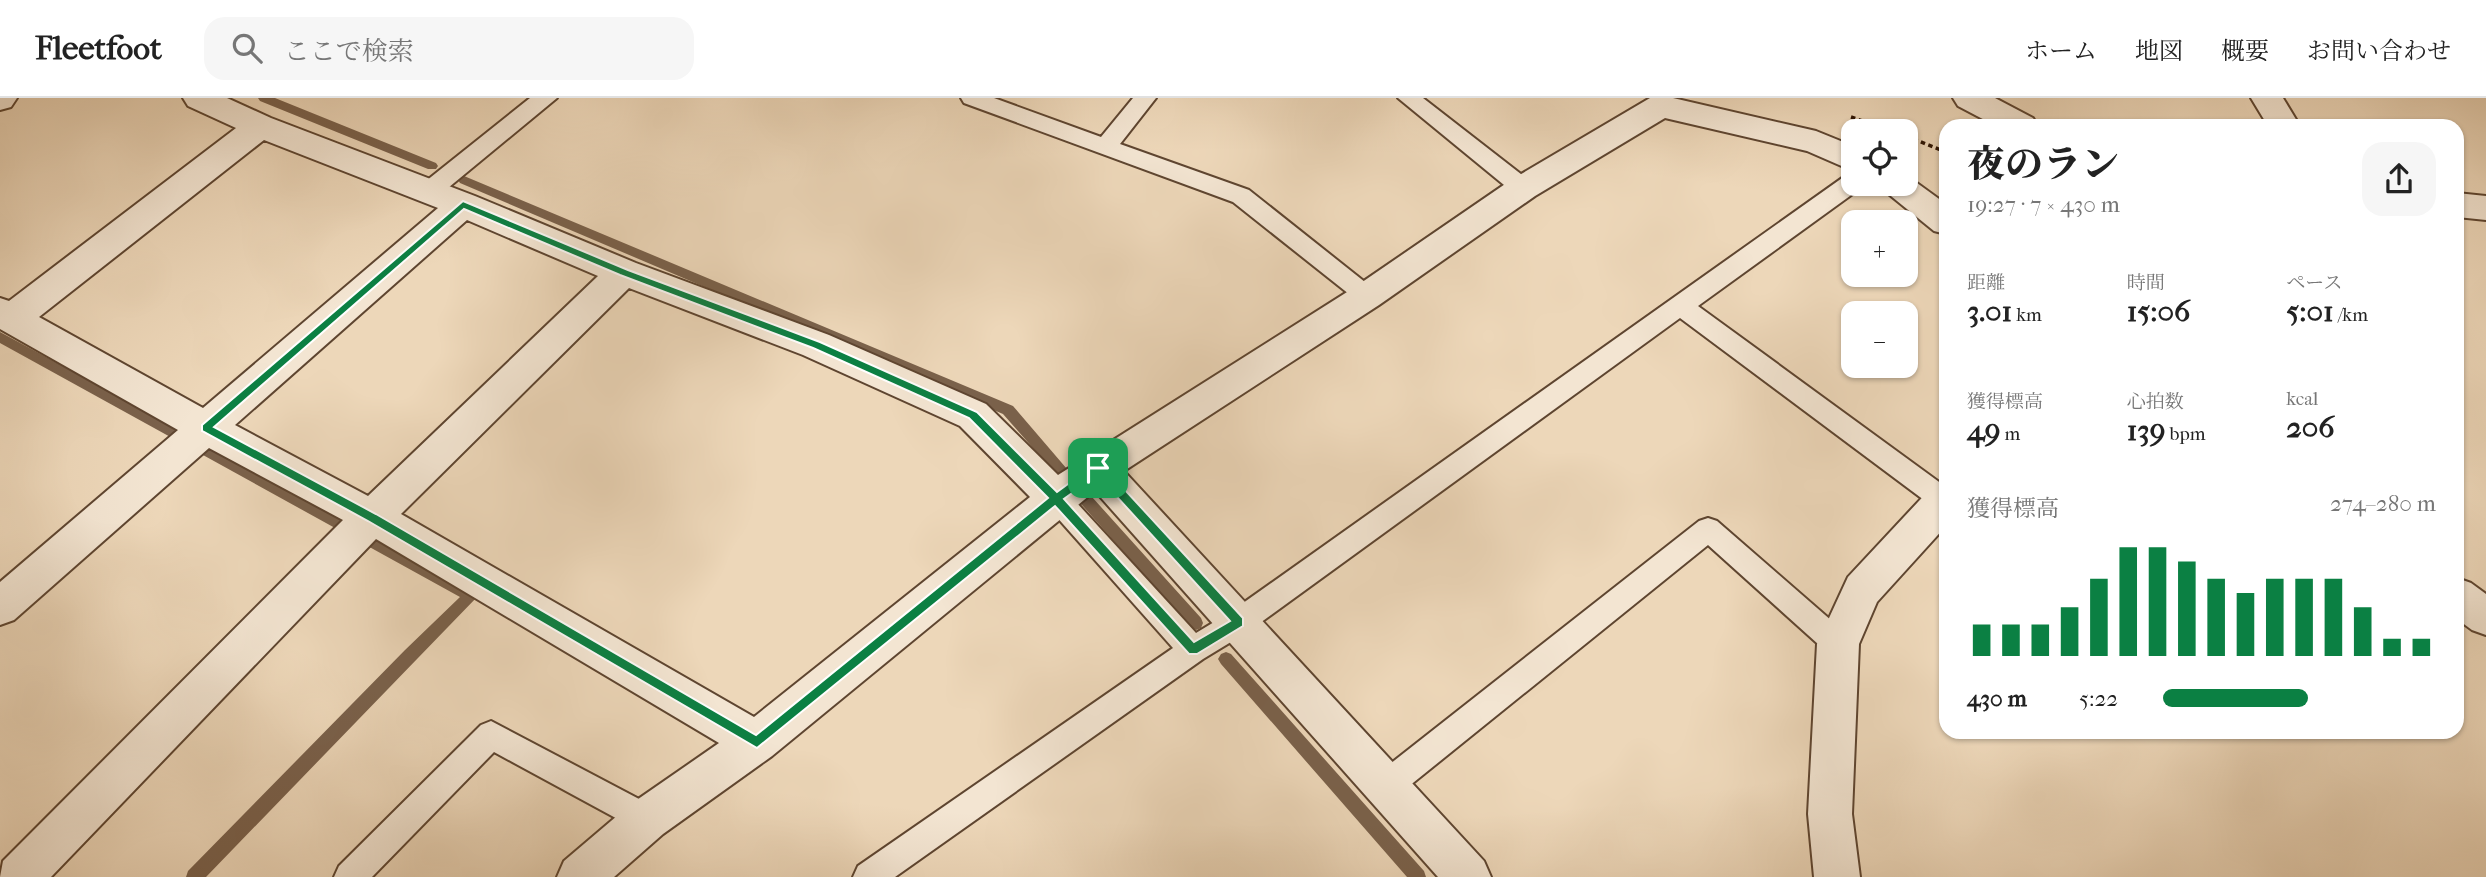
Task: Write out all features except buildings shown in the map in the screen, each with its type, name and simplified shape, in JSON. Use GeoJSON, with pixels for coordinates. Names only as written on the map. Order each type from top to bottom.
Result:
{"type":"FeatureCollection","features":[{"type":"Feature","properties":{"kind":"street"},"geometry":{"type":"LineString","coordinates":[[199,98],[260,126],[429,191],[624,272],[816,345],[973,415],[1056,498]]}},
{"type":"Feature","properties":{"kind":"street"},"geometry":{"type":"LineString","coordinates":[[1969,98],[2009,119]]}},
{"type":"Feature","properties":{"kind":"street"},"geometry":{"type":"LineString","coordinates":[[2267,98],[2280,119]]}},
{"type":"Feature","properties":{"kind":"street"},"geometry":{"type":"LineString","coordinates":[[580,877],[647,819],[757,742],[1056,498],[1098,468],[1367,296],[1523,188],[1661,106],[1816,142],[1841,154]]}},
{"type":"Feature","properties":{"kind":"street"},"geometry":{"type":"LineString","coordinates":[[260,126],[6,315],[206,428],[372,517],[757,742]]}},
{"type":"Feature","properties":{"kind":"street"},"geometry":{"type":"LineString","coordinates":[[1913,196],[1939,216]]}},
{"type":"Feature","properties":{"kind":"street"},"geometry":{"type":"LineString","coordinates":[[0,607],[463,205]]}},
{"type":"Feature","properties":{"kind":"street"},"geometry":{"type":"LineString","coordinates":[[2464,206],[2486,208]]}},
{"type":"Feature","properties":{"kind":"street"},"geometry":{"type":"LineString","coordinates":[[19,877],[372,517],[624,272]]}},
{"type":"Feature","properties":{"kind":"street"},"geometry":{"type":"LineString","coordinates":[[1098,468],[1468,877]]}},
{"type":"Feature","properties":{"kind":"street"},"geometry":{"type":"LineString","coordinates":[[1837,877],[1830,814],[1838,644],[1862,590],[1939,507]]}},
{"type":"Feature","properties":{"kind":"street"},"geometry":{"type":"LineString","coordinates":[[2464,601],[2486,617]]}},
{"type":"Feature","properties":{"kind":"lane"},"geometry":{"type":"LineString","coordinates":[[429,191],[523,113],[546,98]]}},
{"type":"Feature","properties":{"kind":"lane"},"geometry":{"type":"LineString","coordinates":[[972,98],[1241,196],[1367,296]]}},
{"type":"Feature","properties":{"kind":"lane"},"geometry":{"type":"LineString","coordinates":[[1107,145],[1145,98]]}},
{"type":"Feature","properties":{"kind":"lane"},"geometry":{"type":"LineString","coordinates":[[1409,98],[1523,188]]}},
{"type":"Feature","properties":{"kind":"lane"},"geometry":{"type":"LineString","coordinates":[[869,877],[1193,650],[1239,622],[1841,190]]}},
{"type":"Feature","properties":{"kind":"lane"},"geometry":{"type":"LineString","coordinates":[[1681,306],[1939,496]]}},
{"type":"Feature","properties":{"kind":"lane"},"geometry":{"type":"LineString","coordinates":[[1056,498],[1193,650]]}},
{"type":"Feature","properties":{"kind":"lane"},"geometry":{"type":"LineString","coordinates":[[1387,785],[1708,529],[1838,644]]}},
{"type":"Feature","properties":{"kind":"lane"},"geometry":{"type":"LineString","coordinates":[[351,877],[491,735],[647,819]]}},
{"type":"Feature","properties":{"kind":"path"},"geometry":{"type":"LineString","coordinates":[[1918,141],[1939,149]]}},
{"type":"Feature","properties":{"kind":"waterway"},"geometry":{"type":"LineString","coordinates":[[264,98],[432,166]]}},
{"type":"Feature","properties":{"kind":"waterway"},"geometry":{"type":"LineString","coordinates":[[464,180],[1008,410],[1060,469]]}},
{"type":"Feature","properties":{"kind":"waterway"},"geometry":{"type":"LineString","coordinates":[[0,337],[471,596],[194,877]]}},
{"type":"Feature","properties":{"kind":"waterway"},"geometry":{"type":"LineString","coordinates":[[1087,501],[1196,623]]}},
{"type":"Feature","properties":{"kind":"waterway"},"geometry":{"type":"LineString","coordinates":[[1226,659],[1418,877]]}},
{"type":"Feature","properties":{"kind":"route"},"geometry":{"type":"LineString","coordinates":[[1098,468],[1056,498],[973,415],[816,345],[624,272],[463,205],[206,428],[372,517],[757,742],[1056,498],[1193,650],[1239,622],[1098,468]]}}]}
